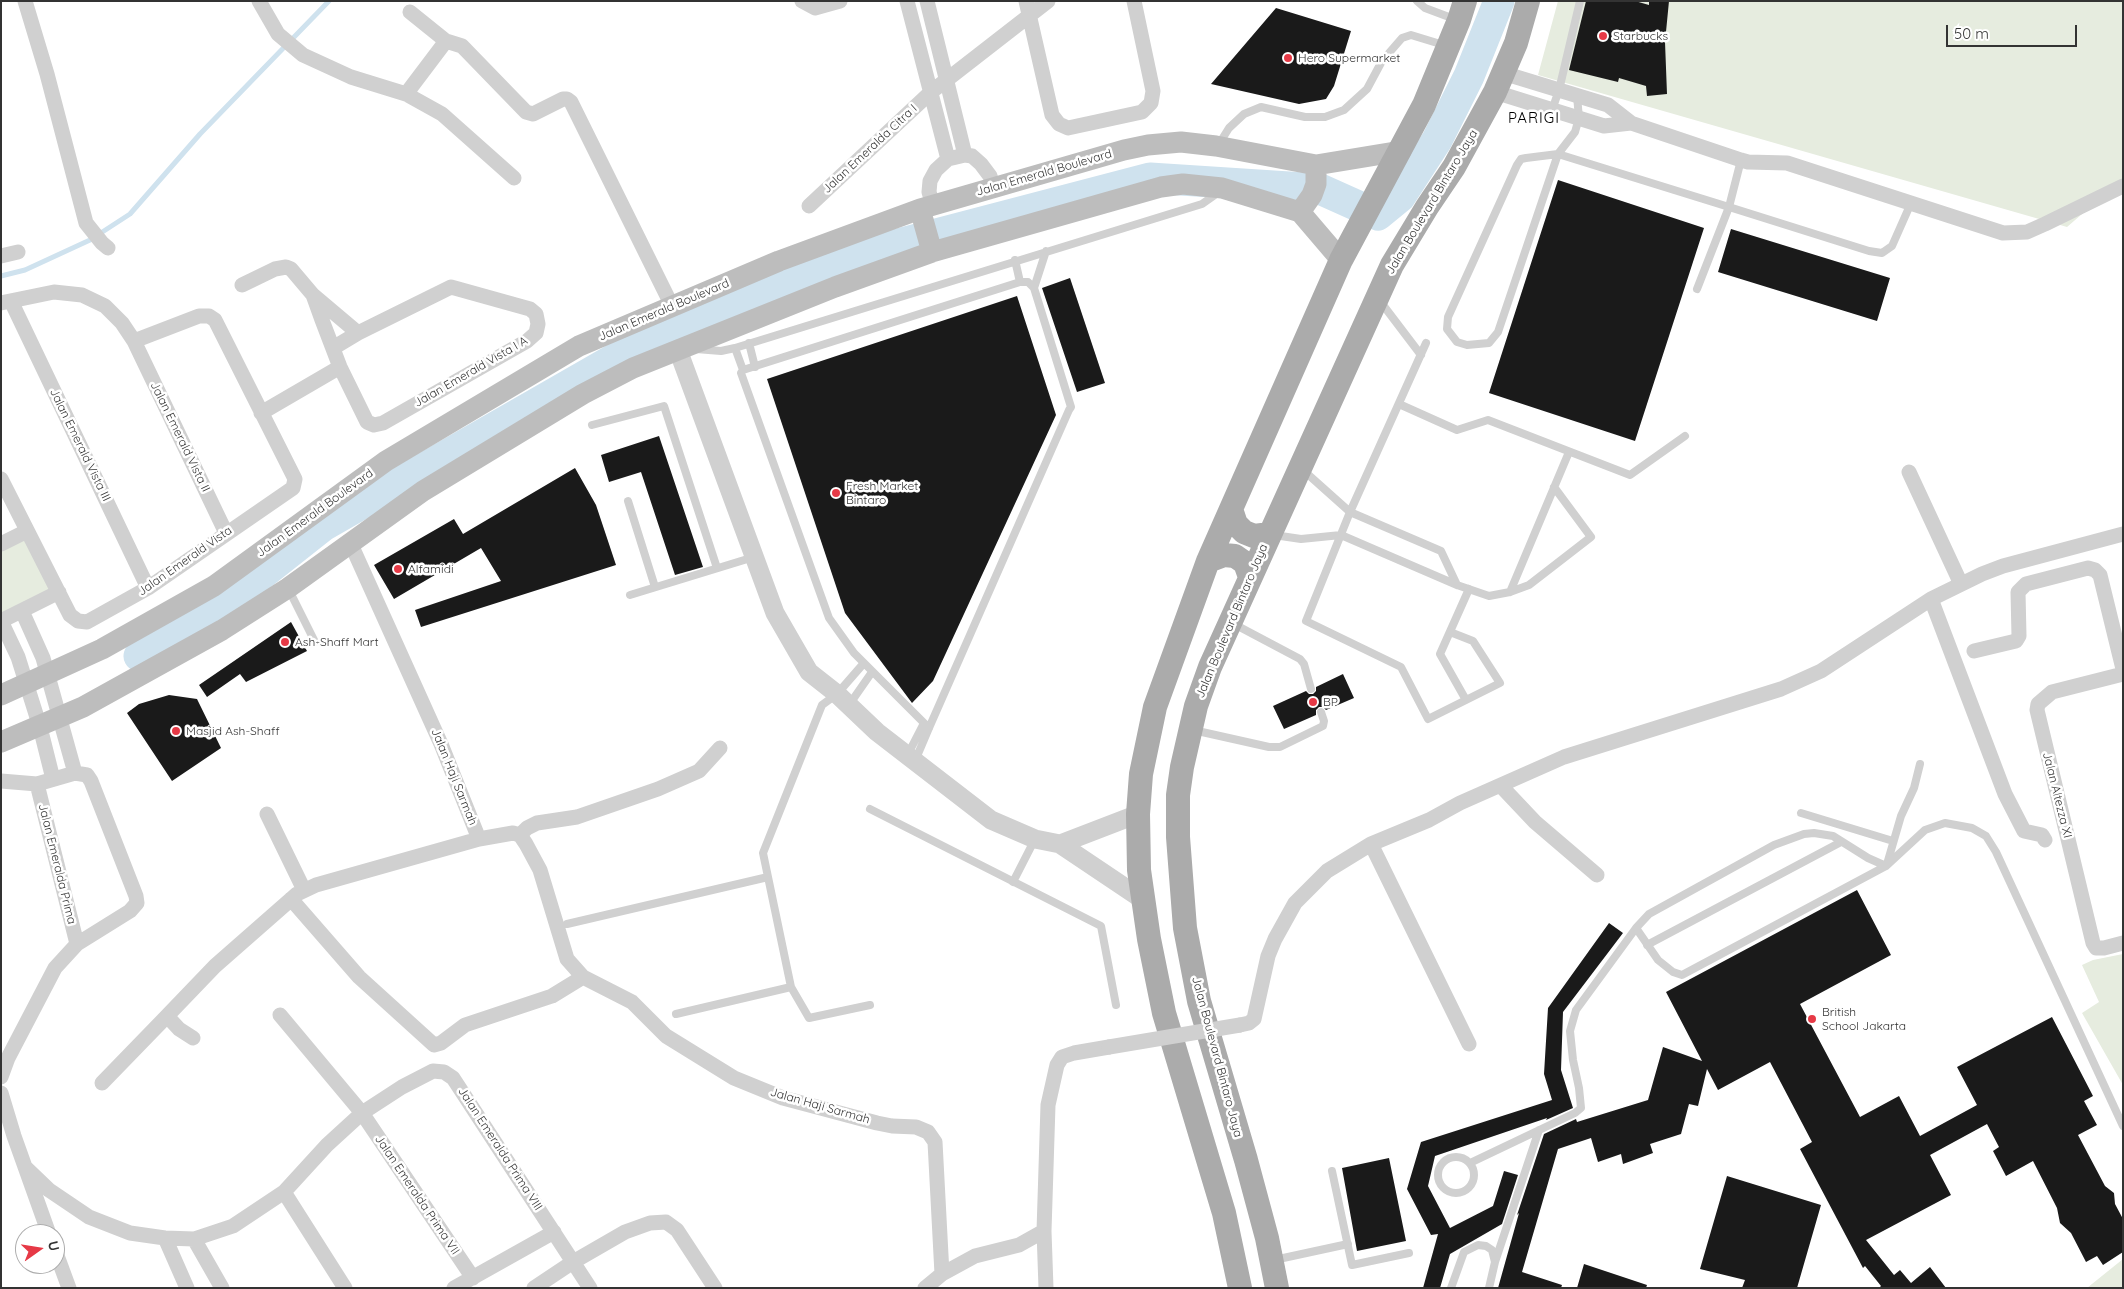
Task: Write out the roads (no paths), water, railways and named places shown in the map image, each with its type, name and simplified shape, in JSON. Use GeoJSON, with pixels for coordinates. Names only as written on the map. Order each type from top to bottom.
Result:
{"type":"FeatureCollection","features":[{"type":"Feature","properties":{"kind":"main road","name":"Jalan Boulevard Bintaro Jaya"},"geometry":{"type":"LineString","coordinates":[[1277,1288],[1246,1160],[1199,1001],[1185,928],[1178,837],[1178,795],[1182,768],[1196,706],[1210,667],[1230,622],[1392,265],[1454,166],[1499,82],[1516,42],[1528,1]]}},
{"type":"Feature","properties":{"kind":"main road"},"geometry":{"type":"LineString","coordinates":[[1240,1288],[1224,1213],[1164,1013],[1142,899],[1139,870],[1138,814],[1141,774],[1155,707],[1208,560],[1342,260],[1424,106],[1462,11]]}},
{"type":"Feature","properties":{"kind":"main road","name":"Jalan Emerald Boulevard"},"geometry":{"type":"LineString","coordinates":[[1,695],[49,675],[102,649],[214,586],[386,461],[580,346],[779,261],[994,188],[1124,150],[1148,145],[1181,142],[1218,147],[1316,169],[1400,151]]}},
{"type":"Feature","properties":{"kind":"main road"},"geometry":{"type":"LineString","coordinates":[[1303,208],[1312,195],[1316,169]]}},
{"type":"Feature","properties":{"kind":"main road"},"geometry":{"type":"LineString","coordinates":[[1,742],[61,718],[222,630],[288,588],[423,491],[584,394],[633,368],[937,244],[1162,187],[1183,184],[1222,188],[1303,208],[1342,260]]}},
{"type":"Feature","properties":{"kind":"main road"},"geometry":{"type":"LineString","coordinates":[[927,210],[937,244]]}},
{"type":"Feature","properties":{"kind":"main road"},"geometry":{"type":"LineString","coordinates":[[1231,510],[1236,524],[1244,532],[1254,536],[1270,534]]}},
{"type":"Feature","properties":{"kind":"main road"},"geometry":{"type":"LineString","coordinates":[[1208,560],[1224,555],[1235,556],[1245,563],[1250,578]]}},
{"type":"Feature","properties":{"kind":"street"},"geometry":{"type":"LineString","coordinates":[[25,1],[47,74],[84,214],[101,241]]}},
{"type":"Feature","properties":{"kind":"street"},"geometry":{"type":"LineString","coordinates":[[259,1],[278,34],[303,55],[351,77],[406,94],[442,114],[514,178]]}},
{"type":"Feature","properties":{"kind":"street"},"geometry":{"type":"LineString","coordinates":[[802,1],[815,8],[840,1]]}},
{"type":"Feature","properties":{"kind":"street","name":"Jalan Emeralda Citra I"},"geometry":{"type":"LineString","coordinates":[[907,1],[948,159]]}},
{"type":"Feature","properties":{"kind":"street"},"geometry":{"type":"LineString","coordinates":[[927,1],[965,155]]}},
{"type":"Feature","properties":{"kind":"street"},"geometry":{"type":"LineString","coordinates":[[1026,1],[1052,115],[1059,124],[1068,128],[1142,112],[1151,103],[1153,91],[1134,1]]}},
{"type":"Feature","properties":{"kind":"street"},"geometry":{"type":"LineString","coordinates":[[931,92],[1048,1]]}},
{"type":"Feature","properties":{"kind":"street"},"geometry":{"type":"LineString","coordinates":[[410,12],[446,41],[462,46],[526,112],[533,114],[563,99],[571,102],[672,306]]}},
{"type":"Feature","properties":{"kind":"street"},"geometry":{"type":"LineString","coordinates":[[406,94],[446,41]]}},
{"type":"Feature","properties":{"kind":"street"},"geometry":{"type":"LineString","coordinates":[[1499,82],[1560,83],[1577,96],[1608,105],[1631,123],[1740,160],[1786,163],[2003,233],[2027,232],[2123,186]]}},
{"type":"Feature","properties":{"kind":"street"},"geometry":{"type":"LineString","coordinates":[[1499,82],[1552,110],[1604,126],[1631,123]]}},
{"type":"Feature","properties":{"kind":"street","name":"Jalan Emeralda Citra I"},"geometry":{"type":"LineString","coordinates":[[810,206],[931,92]]}},
{"type":"Feature","properties":{"kind":"street"},"geometry":{"type":"LineString","coordinates":[[927,210],[930,181],[936,170],[948,159],[965,155],[972,156],[990,176],[994,188]]}},
{"type":"Feature","properties":{"kind":"street"},"geometry":{"type":"LineString","coordinates":[[1,256],[18,252]]}},
{"type":"Feature","properties":{"kind":"street","name":"Jalan Emerald Vista I A"},"geometry":{"type":"LineString","coordinates":[[242,285],[275,269],[286,267],[291,269],[314,295],[358,333]]}},
{"type":"Feature","properties":{"kind":"street","name":"Jalan Emerald Vista I A"},"geometry":{"type":"LineString","coordinates":[[314,295],[333,348],[340,367],[367,422],[374,425],[383,423],[527,341],[536,334],[538,324],[536,314],[530,309],[451,287],[358,333],[333,348]]}},
{"type":"Feature","properties":{"kind":"street","name":"Jalan Emerald Vista II"},"geometry":{"type":"LineString","coordinates":[[6,302],[54,292],[82,295],[105,306],[122,323],[134,341],[226,532]]}},
{"type":"Feature","properties":{"kind":"street","name":"Jalan Emerald Vista III"},"geometry":{"type":"LineString","coordinates":[[6,302],[148,588]]}},
{"type":"Feature","properties":{"kind":"street"},"geometry":{"type":"LineString","coordinates":[[134,341],[199,316],[209,316],[215,320],[261,413],[340,367]]}},
{"type":"Feature","properties":{"kind":"street"},"geometry":{"type":"LineString","coordinates":[[682,348],[775,613],[809,672],[843,699],[877,732],[991,820],[1035,838],[1060,844],[1142,899]]}},
{"type":"Feature","properties":{"kind":"street","name":"Jalan Emerald Vista"},"geometry":{"type":"LineString","coordinates":[[1,479],[70,616],[78,621],[87,622],[148,588],[226,532],[293,488],[295,479],[261,413]]}},
{"type":"Feature","properties":{"kind":"street"},"geometry":{"type":"LineString","coordinates":[[1909,472],[1961,584]]}},
{"type":"Feature","properties":{"kind":"street"},"geometry":{"type":"LineString","coordinates":[[1,544],[27,531]]}},
{"type":"Feature","properties":{"kind":"street"},"geometry":{"type":"LineString","coordinates":[[1046,1288],[1044,1231],[1048,1105],[1057,1065],[1062,1057],[1074,1053],[1249,1023],[1254,1019],[1268,956],[1275,939],[1295,903],[1327,871],[1371,844],[1429,820],[1460,803],[1564,757],[1781,689],[1821,671],[1931,599],[2003,566],[2123,534]]}},
{"type":"Feature","properties":{"kind":"street","name":"Jalan Haji Sarmah"},"geometry":{"type":"LineString","coordinates":[[350,542],[441,744],[479,839],[513,832],[520,835],[540,870],[567,959],[583,977],[632,1002],[666,1036],[734,1078],[793,1100],[877,1123],[916,1127],[928,1132],[935,1142],[942,1274]]}},
{"type":"Feature","properties":{"kind":"street"},"geometry":{"type":"LineString","coordinates":[[1974,651],[2016,641],[2018,636],[2018,592],[2026,584],[2088,568],[2095,570],[2100,575],[2123,668]]}},
{"type":"Feature","properties":{"kind":"street"},"geometry":{"type":"LineString","coordinates":[[53,779],[40,727],[18,657],[1,621],[59,592]]}},
{"type":"Feature","properties":{"kind":"street"},"geometry":{"type":"LineString","coordinates":[[1931,599],[2005,794],[2024,831],[2042,835],[2045,840]]}},
{"type":"Feature","properties":{"kind":"street"},"geometry":{"type":"LineString","coordinates":[[1,781],[37,784],[75,773],[49,675],[39,647],[22,611]]}},
{"type":"Feature","properties":{"kind":"street","name":"Jalan Altezza XI"},"geometry":{"type":"LineString","coordinates":[[2123,674],[2052,692],[2038,704],[2037,710],[2093,943],[2096,948],[2123,943]]}},
{"type":"Feature","properties":{"kind":"street"},"geometry":{"type":"LineString","coordinates":[[520,835],[527,828],[537,823],[577,817],[650,792],[691,775],[699,771],[720,748]]}},
{"type":"Feature","properties":{"kind":"street","name":"Jalan Emeralda Prima"},"geometry":{"type":"LineString","coordinates":[[1,1077],[8,1058],[55,968],[77,944],[130,911],[136,903],[136,896],[91,781],[82,773],[75,773]]}},
{"type":"Feature","properties":{"kind":"street","name":"Jalan Emeralda Prima"},"geometry":{"type":"LineString","coordinates":[[37,784],[77,944]]}},
{"type":"Feature","properties":{"kind":"street"},"geometry":{"type":"LineString","coordinates":[[1501,786],[1535,822],[1597,875]]}},
{"type":"Feature","properties":{"kind":"street"},"geometry":{"type":"LineString","coordinates":[[267,814],[298,894],[359,977],[434,1046],[465,1025],[552,996],[583,977]]}},
{"type":"Feature","properties":{"kind":"street"},"geometry":{"type":"LineString","coordinates":[[1060,844],[1138,814]]}},
{"type":"Feature","properties":{"kind":"street"},"geometry":{"type":"LineString","coordinates":[[102,1083],[215,966],[298,894],[316,884],[479,839]]}},
{"type":"Feature","properties":{"kind":"street"},"geometry":{"type":"LineString","coordinates":[[1371,844],[1469,1044]]}},
{"type":"Feature","properties":{"kind":"street","name":"Jalan Emeralda Prima VII"},"geometry":{"type":"LineString","coordinates":[[280,1015],[362,1113],[472,1278]]}},
{"type":"Feature","properties":{"kind":"street"},"geometry":{"type":"LineString","coordinates":[[167,1016],[179,1029],[193,1038]]}},
{"type":"Feature","properties":{"kind":"street","name":"Jalan Emeralda Prima VIII"},"geometry":{"type":"LineString","coordinates":[[194,1239],[233,1226],[284,1192],[327,1145],[362,1113],[402,1087],[433,1071],[444,1072],[453,1078],[590,1288]]}},
{"type":"Feature","properties":{"kind":"street"},"geometry":{"type":"LineString","coordinates":[[1,1093],[45,1224]]}},
{"type":"Feature","properties":{"kind":"street"},"geometry":{"type":"LineString","coordinates":[[25,1167],[49,1190],[89,1217],[130,1233],[165,1238],[194,1239],[222,1288]]}},
{"type":"Feature","properties":{"kind":"street"},"geometry":{"type":"LineString","coordinates":[[284,1192],[345,1288]]}},
{"type":"Feature","properties":{"kind":"street"},"geometry":{"type":"LineString","coordinates":[[534,1288],[624,1232],[650,1222],[666,1222],[677,1230],[715,1288]]}},
{"type":"Feature","properties":{"kind":"street"},"geometry":{"type":"LineString","coordinates":[[925,1288],[942,1274],[975,1256],[1019,1245],[1044,1231]]}},
{"type":"Feature","properties":{"kind":"street"},"geometry":{"type":"LineString","coordinates":[[454,1288],[554,1232]]}},
{"type":"Feature","properties":{"kind":"street"},"geometry":{"type":"LineString","coordinates":[[165,1238],[187,1288]]}},
{"type":"Feature","properties":{"kind":"street"},"geometry":{"type":"LineString","coordinates":[[64,1274],[69,1288]]}},
{"type":"Feature","properties":{"kind":"lane"},"geometry":{"type":"LineString","coordinates":[[1417,1],[1425,8],[1462,11]]}},
{"type":"Feature","properties":{"kind":"lane"},"geometry":{"type":"LineString","coordinates":[[1552,110],[1580,1]]}},
{"type":"Feature","properties":{"kind":"lane"},"geometry":{"type":"LineString","coordinates":[[1218,147],[1228,128],[1244,114],[1261,108],[1305,117],[1325,117],[1344,110],[1367,89],[1382,61],[1402,38],[1411,35],[1448,46]]}},
{"type":"Feature","properties":{"kind":"lane"},"geometry":{"type":"LineString","coordinates":[[1577,96],[1579,118],[1575,132],[1558,154],[1498,332],[1489,343],[1467,345],[1457,342],[1447,329],[1448,317],[1516,165],[1521,160],[1558,154],[1869,251],[1882,253],[1892,246],[1911,203]]}},
{"type":"Feature","properties":{"kind":"lane"},"geometry":{"type":"LineString","coordinates":[[1697,289],[1729,207],[1740,160]]}},
{"type":"Feature","properties":{"kind":"lane"},"geometry":{"type":"LineString","coordinates":[[682,348],[721,351],[735,348],[1015,260],[1202,204],[1222,188]]}},
{"type":"Feature","properties":{"kind":"lane"},"geometry":{"type":"LineString","coordinates":[[1034,288],[1046,251]]}},
{"type":"Feature","properties":{"kind":"lane"},"geometry":{"type":"LineString","coordinates":[[1015,260],[1020,282]]}},
{"type":"Feature","properties":{"kind":"lane"},"geometry":{"type":"LineString","coordinates":[[743,370],[1020,282],[1028,282],[1034,288],[1071,403],[1070,407],[911,759]]}},
{"type":"Feature","properties":{"kind":"lane"},"geometry":{"type":"LineString","coordinates":[[1378,298],[1421,355]]}},
{"type":"Feature","properties":{"kind":"lane"},"geometry":{"type":"LineString","coordinates":[[749,343],[755,366]]}},
{"type":"Feature","properties":{"kind":"lane"},"geometry":{"type":"LineString","coordinates":[[1426,343],[1350,512],[1306,621],[1401,667],[1428,719],[1500,683],[1473,641],[1450,632]]}},
{"type":"Feature","properties":{"kind":"lane"},"geometry":{"type":"LineString","coordinates":[[735,348],[743,370],[741,373],[829,618],[854,653],[927,726]]}},
{"type":"Feature","properties":{"kind":"lane"},"geometry":{"type":"LineString","coordinates":[[1399,404],[1457,430],[1488,420],[1630,475],[1685,436]]}},
{"type":"Feature","properties":{"kind":"lane"},"geometry":{"type":"LineString","coordinates":[[592,425],[664,406],[717,568]]}},
{"type":"Feature","properties":{"kind":"lane"},"geometry":{"type":"LineString","coordinates":[[1510,592],[1569,452]]}},
{"type":"Feature","properties":{"kind":"lane"},"geometry":{"type":"LineString","coordinates":[[1300,467],[1350,512],[1441,551],[1457,585]]}},
{"type":"Feature","properties":{"kind":"lane"},"geometry":{"type":"LineString","coordinates":[[1270,534],[1301,538],[1341,535],[1457,585],[1489,596],[1529,586],[1591,537],[1554,487]]}},
{"type":"Feature","properties":{"kind":"lane"},"geometry":{"type":"LineString","coordinates":[[628,501],[655,587]]}},
{"type":"Feature","properties":{"kind":"lane"},"geometry":{"type":"LineString","coordinates":[[630,595],[754,557]]}},
{"type":"Feature","properties":{"kind":"lane"},"geometry":{"type":"LineString","coordinates":[[288,588],[315,642]]}},
{"type":"Feature","properties":{"kind":"lane"},"geometry":{"type":"LineString","coordinates":[[1466,700],[1440,654],[1468,589]]}},
{"type":"Feature","properties":{"kind":"lane"},"geometry":{"type":"LineString","coordinates":[[1230,622],[1298,657],[1304,664],[1312,689]]}},
{"type":"Feature","properties":{"kind":"lane"},"geometry":{"type":"LineString","coordinates":[[843,699],[864,663]]}},
{"type":"Feature","properties":{"kind":"lane"},"geometry":{"type":"LineString","coordinates":[[870,1005],[809,1018],[791,987],[763,853],[822,705],[843,699],[872,672]]}},
{"type":"Feature","properties":{"kind":"lane"},"geometry":{"type":"LineString","coordinates":[[1190,730],[1269,747],[1280,747],[1323,726],[1324,721],[1321,712]]}},
{"type":"Feature","properties":{"kind":"lane"},"geometry":{"type":"LineString","coordinates":[[1886,866],[1901,816],[1914,788],[1920,764]]}},
{"type":"Feature","properties":{"kind":"lane"},"geometry":{"type":"LineString","coordinates":[[870,808],[1101,926],[1116,1005]]}},
{"type":"Feature","properties":{"kind":"lane"},"geometry":{"type":"LineString","coordinates":[[1801,813],[1893,841]]}},
{"type":"Feature","properties":{"kind":"lane"},"geometry":{"type":"LineString","coordinates":[[1636,928],[1658,960],[1673,972],[1682,975],[1886,866],[1925,830],[1945,823],[1972,828],[1986,836],[1996,852],[2123,1126]]}},
{"type":"Feature","properties":{"kind":"lane"},"geometry":{"type":"LineString","coordinates":[[1470,1163],[1575,1113],[1581,1108],[1570,1031],[1576,1010],[1636,928],[1649,914],[1774,846],[1804,834],[1814,833],[1833,836],[1886,866]]}},
{"type":"Feature","properties":{"kind":"lane"},"geometry":{"type":"LineString","coordinates":[[1014,882],[1035,838]]}},
{"type":"Feature","properties":{"kind":"lane"},"geometry":{"type":"LineString","coordinates":[[1647,945],[1841,842]]}},
{"type":"Feature","properties":{"kind":"lane"},"geometry":{"type":"LineString","coordinates":[[567,924],[768,877]]}},
{"type":"Feature","properties":{"kind":"lane"},"geometry":{"type":"LineString","coordinates":[[676,1014],[791,987]]}},
{"type":"Feature","properties":{"kind":"lane"},"geometry":{"type":"LineString","coordinates":[[1488,1288],[1540,1130]]}},
{"type":"Feature","properties":{"kind":"lane"},"geometry":{"type":"LineString","coordinates":[[1460,1156],[1470,1163],[1474,1176],[1473,1183],[1468,1189],[1455,1193],[1448,1192],[1440,1184],[1438,1179],[1439,1168],[1447,1158],[1460,1156]]}},
{"type":"Feature","properties":{"kind":"lane"},"geometry":{"type":"LineString","coordinates":[[1332,1171],[1352,1265],[1409,1253]]}},
{"type":"Feature","properties":{"kind":"lane"},"geometry":{"type":"LineString","coordinates":[[1271,1260],[1348,1244]]}},
{"type":"Feature","properties":{"kind":"lane"},"geometry":{"type":"LineString","coordinates":[[1451,1288],[1464,1252],[1472,1247],[1486,1246],[1492,1250],[1495,1262]]}},
{"type":"Feature","properties":{"kind":"waterway"},"geometry":{"type":"LineString","coordinates":[[1,276],[25,270],[90,240],[130,214],[200,134],[329,1]]}},
{"type":"Feature","properties":{"kind":"waterway"},"geometry":{"type":"LineString","coordinates":[[139,656],[204,620],[323,526],[649,339],[879,249],[1150,178],[1320,189],[1378,215],[1400,197],[1437,140],[1469,76],[1499,1]]}},
{"type":"Feature","properties":{"kind":"place","name":"Starbucks"},"geometry":{"type":"Point","coordinates":[1603,36]}},
{"type":"Feature","properties":{"kind":"place","name":"Hero Supermarket"},"geometry":{"type":"Point","coordinates":[1288,58]}},
{"type":"Feature","properties":{"kind":"place","name":"Fresh Market Bintaro"},"geometry":{"type":"Point","coordinates":[836,493]}},
{"type":"Feature","properties":{"kind":"place","name":"Alfamidi"},"geometry":{"type":"Point","coordinates":[398,569]}},
{"type":"Feature","properties":{"kind":"place","name":"Ash-Shaff Mart"},"geometry":{"type":"Point","coordinates":[285,642]}},
{"type":"Feature","properties":{"kind":"place","name":"BP"},"geometry":{"type":"Point","coordinates":[1313,702]}},
{"type":"Feature","properties":{"kind":"place","name":"Masjid Ash-Shaff"},"geometry":{"type":"Point","coordinates":[176,731]}},
{"type":"Feature","properties":{"kind":"place","name":"British School Jakarta"},"geometry":{"type":"Point","coordinates":[1812,1019]}},
{"type":"Feature","properties":{"kind":"district","name":"PARIGI"},"geometry":{"type":"Point","coordinates":[1534,118]}}]}
